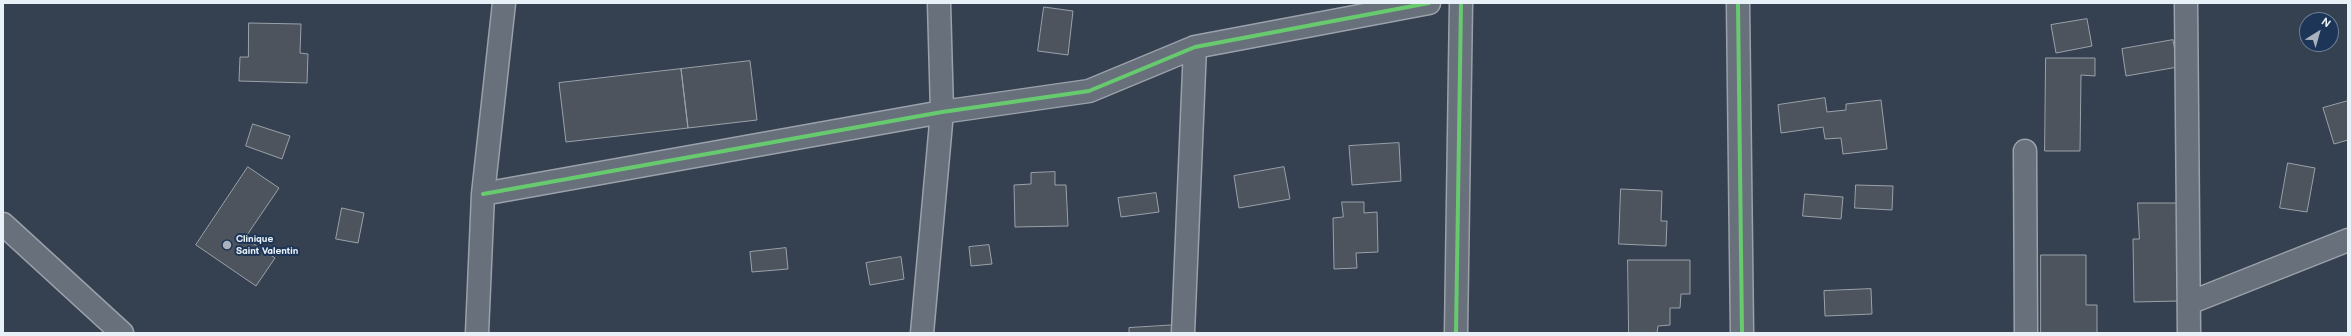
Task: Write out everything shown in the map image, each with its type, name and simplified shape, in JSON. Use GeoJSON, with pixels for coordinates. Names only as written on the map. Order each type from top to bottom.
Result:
{"type":"FeatureCollection","features":[{"type":"Feature","properties":{"kind":"street"},"geometry":{"type":"LineString","coordinates":[[477,333],[482,194],[504,3]]}},
{"type":"Feature","properties":{"kind":"street"},"geometry":{"type":"LineString","coordinates":[[922,333],[942,112],[939,3]]}},
{"type":"Feature","properties":{"kind":"street"},"geometry":{"type":"LineString","coordinates":[[482,194],[942,112],[1089,91],[1195,47],[1429,3]]}},
{"type":"Feature","properties":{"kind":"street"},"geometry":{"type":"LineString","coordinates":[[1456,333],[1461,3]]}},
{"type":"Feature","properties":{"kind":"street"},"geometry":{"type":"LineString","coordinates":[[1738,3],[1742,333]]}},
{"type":"Feature","properties":{"kind":"street"},"geometry":{"type":"LineString","coordinates":[[2186,3],[2189,333]]}},
{"type":"Feature","properties":{"kind":"street"},"geometry":{"type":"LineString","coordinates":[[1183,333],[1195,47]]}},
{"type":"Feature","properties":{"kind":"street"},"geometry":{"type":"LineString","coordinates":[[2025,150],[2026,333]]}},
{"type":"Feature","properties":{"kind":"street"},"geometry":{"type":"LineString","coordinates":[[3,224],[122,333]]}},
{"type":"Feature","properties":{"kind":"street"},"geometry":{"type":"LineString","coordinates":[[2189,303],[2348,240]]}},
{"type":"Feature","properties":{"kind":"building"},"geometry":{"type":"Polygon","coordinates":[[[1044,7],[1073,11],[1068,55],[1038,51],[1044,7]]]}},
{"type":"Feature","properties":{"kind":"building"},"geometry":{"type":"Polygon","coordinates":[[[2087,19],[2092,46],[2056,53],[2051,25],[2087,19]]]}},
{"type":"Feature","properties":{"kind":"building"},"geometry":{"type":"Polygon","coordinates":[[[249,23],[301,24],[300,53],[308,54],[307,83],[239,81],[240,57],[248,57],[249,23]]]}},
{"type":"Feature","properties":{"kind":"building"},"geometry":{"type":"Polygon","coordinates":[[[2173,40],[2178,67],[2126,76],[2122,49],[2173,40]]]}},
{"type":"Feature","properties":{"kind":"building"},"geometry":{"type":"Polygon","coordinates":[[[2046,58],[2095,58],[2095,76],[2081,75],[2080,151],[2045,151],[2046,58]]]}},
{"type":"Feature","properties":{"kind":"building"},"geometry":{"type":"Polygon","coordinates":[[[750,61],[757,120],[688,128],[681,69],[750,61]]]}},
{"type":"Feature","properties":{"kind":"building"},"geometry":{"type":"Polygon","coordinates":[[[681,69],[688,128],[566,142],[559,83],[681,69]]]}},
{"type":"Feature","properties":{"kind":"building"},"geometry":{"type":"Polygon","coordinates":[[[1825,98],[1827,112],[1846,110],[1846,104],[1881,100],[1887,149],[1843,154],[1841,138],[1825,139],[1823,127],[1781,133],[1778,105],[1825,98]]]}},
{"type":"Feature","properties":{"kind":"building"},"geometry":{"type":"Polygon","coordinates":[[[2348,101],[2348,140],[2334,144],[2323,108],[2348,101]]]}},
{"type":"Feature","properties":{"kind":"building"},"geometry":{"type":"Polygon","coordinates":[[[253,124],[290,136],[282,159],[246,146],[253,124]]]}},
{"type":"Feature","properties":{"kind":"building"},"geometry":{"type":"Polygon","coordinates":[[[1399,143],[1401,181],[1352,185],[1349,146],[1399,143]]]}},
{"type":"Feature","properties":{"kind":"building"},"geometry":{"type":"Polygon","coordinates":[[[2288,163],[2315,168],[2307,212],[2280,208],[2288,163]]]}},
{"type":"Feature","properties":{"kind":"building"},"geometry":{"type":"Polygon","coordinates":[[[248,167],[279,188],[245,238],[275,258],[256,286],[196,245],[248,167]]]}},
{"type":"Feature","properties":{"kind":"building"},"geometry":{"type":"Polygon","coordinates":[[[1284,167],[1290,199],[1239,208],[1234,176],[1284,167]]]}},
{"type":"Feature","properties":{"kind":"building"},"geometry":{"type":"Polygon","coordinates":[[[1055,172],[1055,185],[1066,185],[1068,226],[1015,227],[1014,185],[1031,184],[1031,173],[1055,172]]]}},
{"type":"Feature","properties":{"kind":"building"},"geometry":{"type":"Polygon","coordinates":[[[1856,185],[1893,186],[1892,210],[1855,208],[1856,185]]]}},
{"type":"Feature","properties":{"kind":"building"},"geometry":{"type":"Polygon","coordinates":[[[1621,189],[1662,191],[1661,221],[1667,221],[1666,246],[1619,244],[1621,189]]]}},
{"type":"Feature","properties":{"kind":"building"},"geometry":{"type":"Polygon","coordinates":[[[1156,193],[1159,212],[1121,217],[1118,198],[1156,193]]]}},
{"type":"Feature","properties":{"kind":"building"},"geometry":{"type":"Polygon","coordinates":[[[1805,194],[1843,197],[1841,219],[1803,216],[1805,194]]]}},
{"type":"Feature","properties":{"kind":"building"},"geometry":{"type":"Polygon","coordinates":[[[1342,202],[1364,202],[1364,213],[1377,212],[1378,252],[1356,253],[1357,268],[1334,269],[1333,218],[1343,217],[1342,202]]]}},
{"type":"Feature","properties":{"kind":"building"},"geometry":{"type":"Polygon","coordinates":[[[2138,203],[2178,203],[2179,301],[2134,302],[2133,239],[2139,239],[2138,203]]]}},
{"type":"Feature","properties":{"kind":"building"},"geometry":{"type":"Polygon","coordinates":[[[342,208],[364,213],[358,243],[336,239],[342,208]]]}},
{"type":"Feature","properties":{"kind":"building"},"geometry":{"type":"Polygon","coordinates":[[[989,245],[992,264],[971,266],[969,247],[989,245]]]}},
{"type":"Feature","properties":{"kind":"building"},"geometry":{"type":"Polygon","coordinates":[[[786,248],[788,269],[752,272],[750,252],[786,248]]]}},
{"type":"Feature","properties":{"kind":"building"},"geometry":{"type":"Polygon","coordinates":[[[2041,255],[2086,255],[2086,305],[2097,305],[2097,333],[2041,333],[2041,255]]]}},
{"type":"Feature","properties":{"kind":"building"},"geometry":{"type":"Polygon","coordinates":[[[901,257],[904,279],[870,285],[866,263],[901,257]]]}},
{"type":"Feature","properties":{"kind":"building"},"geometry":{"type":"Polygon","coordinates":[[[1628,260],[1690,260],[1690,294],[1681,294],[1680,308],[1670,308],[1670,325],[1658,326],[1657,333],[1629,333],[1628,260]]]}},
{"type":"Feature","properties":{"kind":"building"},"geometry":{"type":"Polygon","coordinates":[[[1871,289],[1872,314],[1825,316],[1824,291],[1871,289]]]}},
{"type":"Feature","properties":{"kind":"building"},"geometry":{"type":"Polygon","coordinates":[[[1177,325],[1178,333],[1129,333],[1129,328],[1177,325]]]}},
{"type":"Feature","properties":{"kind":"cycle path"},"geometry":{"type":"LineString","coordinates":[[483,194],[942,112],[1089,91],[1195,47],[1429,3]]}},
{"type":"Feature","properties":{"kind":"cycle path"},"geometry":{"type":"LineString","coordinates":[[1456,333],[1461,3]]}},
{"type":"Feature","properties":{"kind":"cycle path"},"geometry":{"type":"LineString","coordinates":[[1738,3],[1742,333]]}},
{"type":"Feature","properties":{"kind":"place","name":"Clinique Saint Valentin"},"geometry":{"type":"Point","coordinates":[227,245]}}]}
